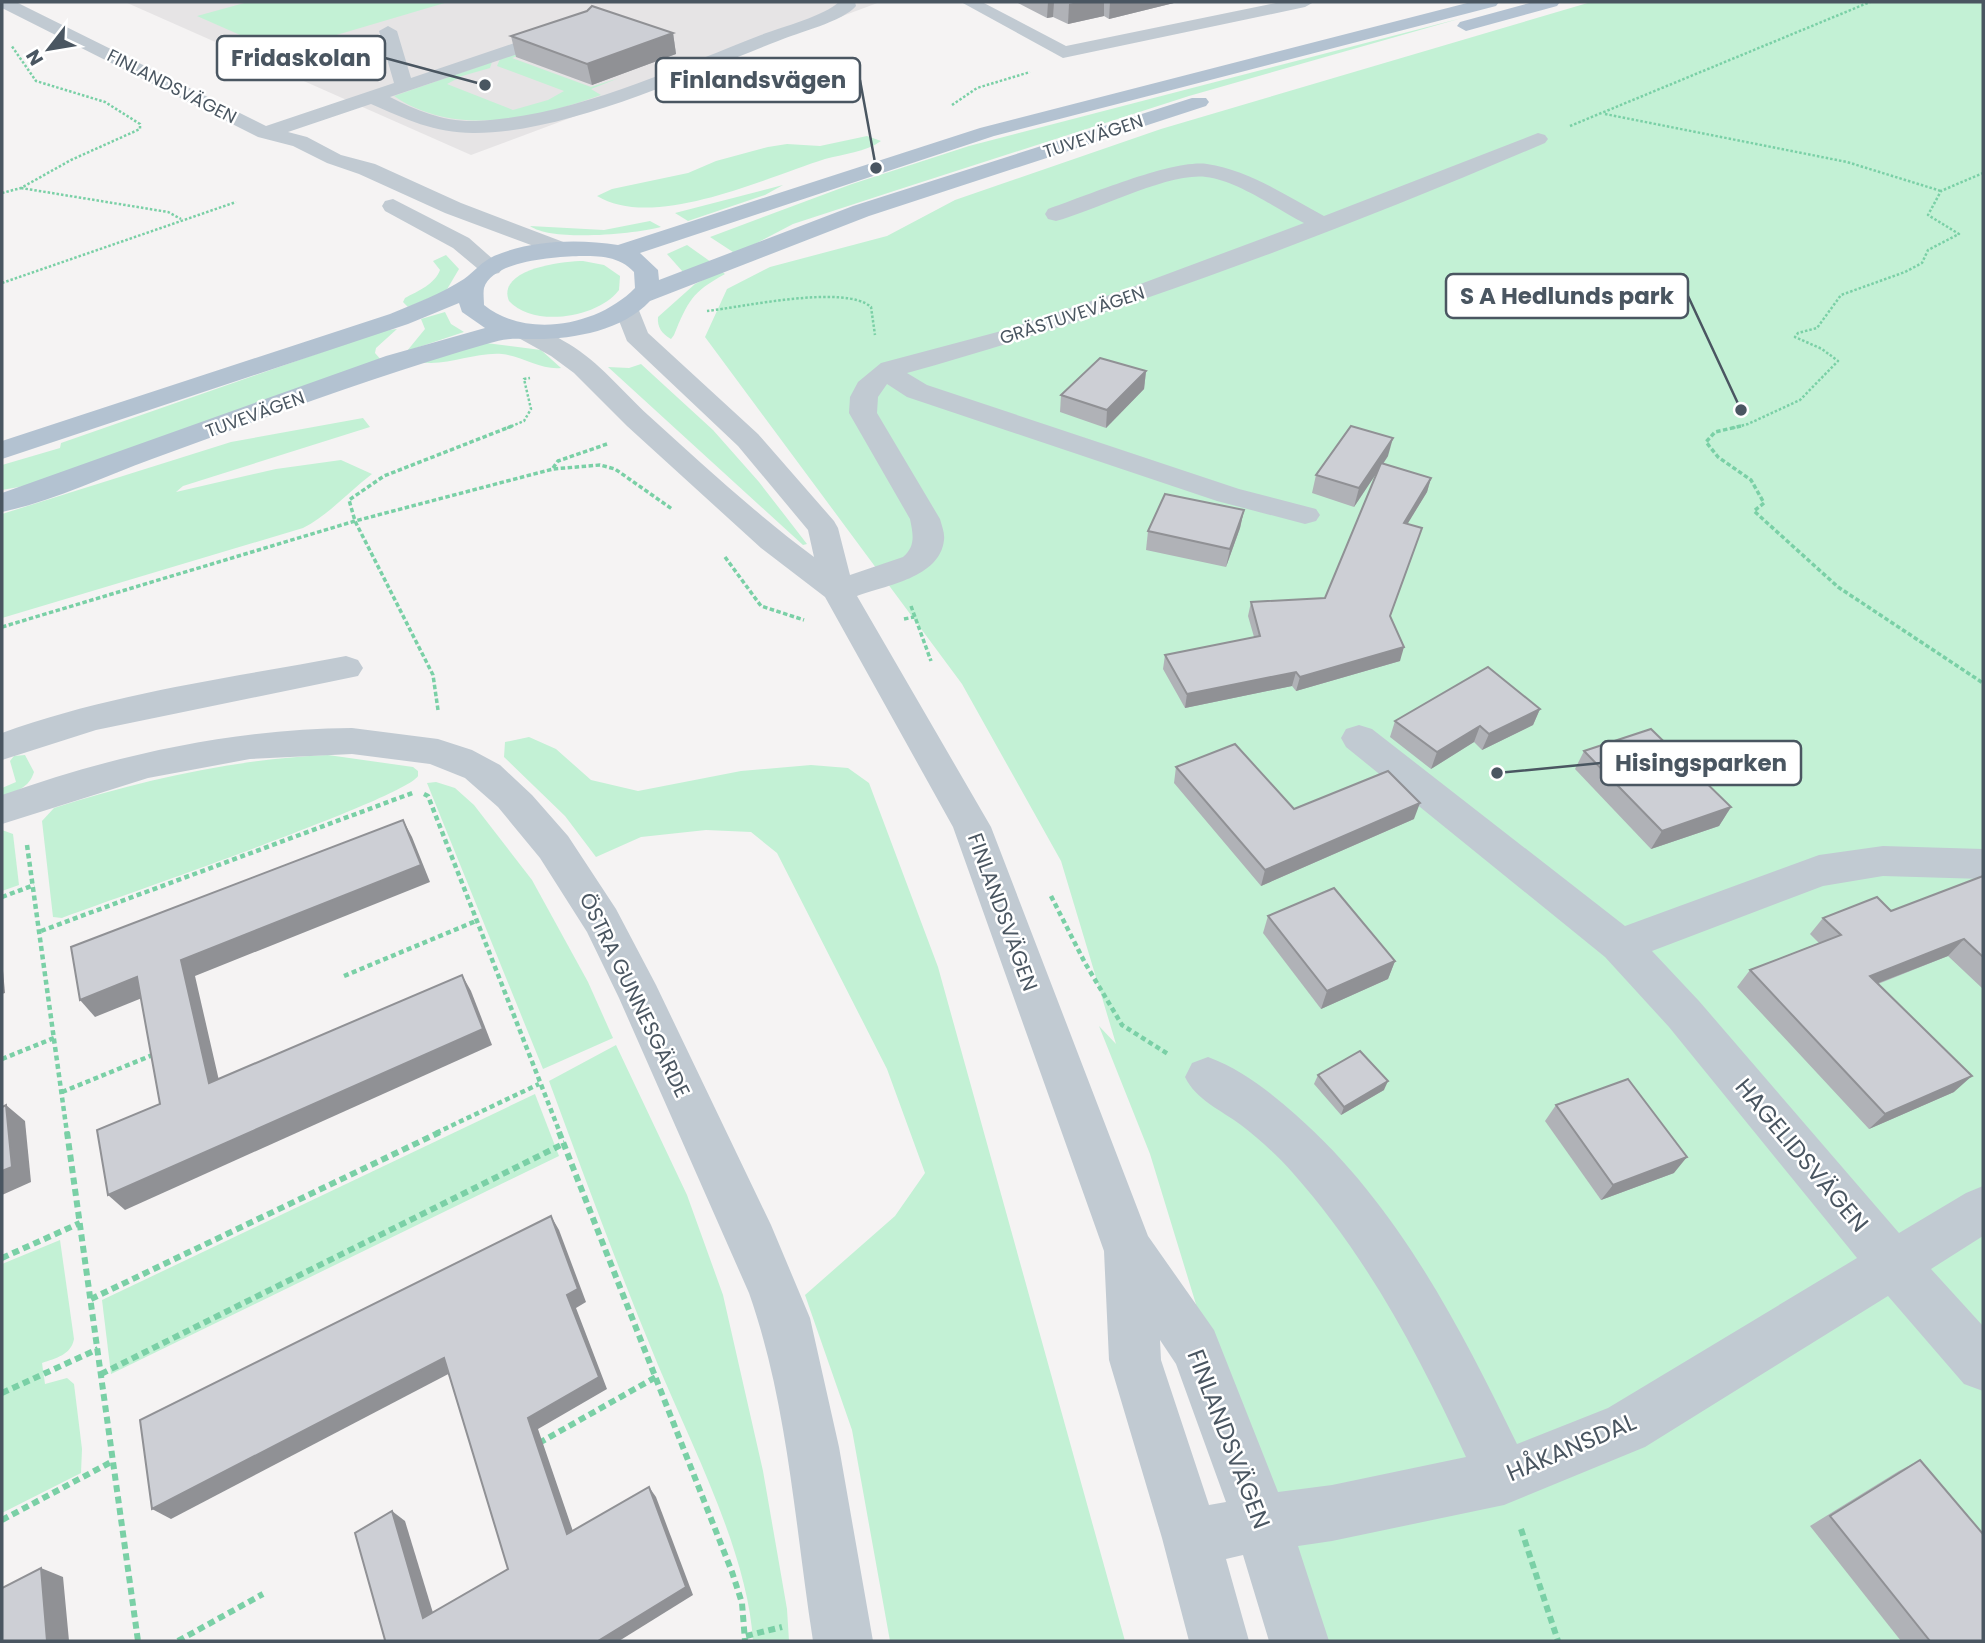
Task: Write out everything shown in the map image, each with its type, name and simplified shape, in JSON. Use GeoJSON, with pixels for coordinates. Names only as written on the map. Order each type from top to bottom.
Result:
{"type":"FeatureCollection","features":[{"type":"Feature","properties":{"kind":"main road","name":"TUVEVÄGEN"},"geometry":{"type":"LineString","coordinates":[[619,253],[986,132],[1490,2]]}},
{"type":"Feature","properties":{"kind":"main road"},"geometry":{"type":"LineString","coordinates":[[1338,62],[1551,2]]}},
{"type":"Feature","properties":{"kind":"main road","name":"TUVEVÄGEN"},"geometry":{"type":"LineString","coordinates":[[2,503],[396,362],[517,330],[580,327],[598,322],[635,302],[861,211],[1215,98]]}},
{"type":"Feature","properties":{"kind":"main road","name":"TUVEVÄGEN"},"geometry":{"type":"LineString","coordinates":[[2,450],[399,318],[444,300],[516,257],[558,248],[585,247],[619,253],[636,260],[646,270],[648,282],[635,302]]}},
{"type":"Feature","properties":{"kind":"main road","name":"TUVEVÄGEN"},"geometry":{"type":"LineString","coordinates":[[483,276],[469,299],[476,314],[485,320],[517,330]]}},
{"type":"Feature","properties":{"kind":"street","name":"FINLANDSVÄGEN"},"geometry":{"type":"LineString","coordinates":[[3,2],[265,133],[300,141],[334,159],[367,169],[453,208],[558,248]]}},
{"type":"Feature","properties":{"kind":"street"},"geometry":{"type":"LineString","coordinates":[[375,97],[427,120],[446,125],[490,124],[555,113],[639,88],[822,17],[847,6],[847,2]]}},
{"type":"Feature","properties":{"kind":"street"},"geometry":{"type":"LineString","coordinates":[[970,2],[1063,52],[1305,2]]}},
{"type":"Feature","properties":{"kind":"street"},"geometry":{"type":"LineString","coordinates":[[1217,2],[1248,15]]}},
{"type":"Feature","properties":{"kind":"street"},"geometry":{"type":"LineString","coordinates":[[265,133],[585,25]]}},
{"type":"Feature","properties":{"kind":"street"},"geometry":{"type":"LineString","coordinates":[[387,31],[402,81],[412,85]]}},
{"type":"Feature","properties":{"kind":"street","name":"FINLANDSVÄGEN"},"geometry":{"type":"LineString","coordinates":[[265,133],[277,149],[353,187]]}},
{"type":"Feature","properties":{"kind":"street","name":"GRÄSTUVEVÄGEN"},"geometry":{"type":"LineString","coordinates":[[838,591],[914,564],[924,555],[929,539],[925,519],[863,413],[864,397],[872,382],[890,369],[1014,335],[1136,294],[1324,225],[1538,139]]}},
{"type":"Feature","properties":{"kind":"street"},"geometry":{"type":"LineString","coordinates":[[1056,214],[1171,175],[1201,170],[1220,174],[1324,225]]}},
{"type":"Feature","properties":{"kind":"street"},"geometry":{"type":"LineString","coordinates":[[376,198],[461,243],[483,276]]}},
{"type":"Feature","properties":{"kind":"street","name":"FINLANDSVÄGEN"},"geometry":{"type":"LineString","coordinates":[[635,302],[636,336],[748,440],[823,528],[838,591],[972,827],[1129,1251],[1196,1348],[1262,1522],[1299,1641]]}},
{"type":"Feature","properties":{"kind":"street","name":"FINLANDSVÄGEN"},"geometry":{"type":"LineString","coordinates":[[517,330],[560,350],[583,367],[772,541],[838,591]]}},
{"type":"Feature","properties":{"kind":"street"},"geometry":{"type":"LineString","coordinates":[[890,369],[900,382],[917,391],[1227,495],[1305,515]]}},
{"type":"Feature","properties":{"kind":"street"},"geometry":{"type":"LineString","coordinates":[[2,747],[59,726],[346,668]]}},
{"type":"Feature","properties":{"kind":"street"},"geometry":{"type":"LineString","coordinates":[[59,726],[66,788]]}},
{"type":"Feature","properties":{"kind":"street","name":"HAGELIDSVÄGEN"},"geometry":{"type":"LineString","coordinates":[[1359,738],[1620,945],[1684,1014],[1893,1264],[1983,1365]]}},
{"type":"Feature","properties":{"kind":"street","name":"ÖSTRA GUNNESGÄRDE"},"geometry":{"type":"LineString","coordinates":[[10,806],[131,769],[268,744],[341,741],[381,743],[460,759],[489,775],[518,803],[547,836],[578,880],[619,953],[748,1232],[785,1320],[808,1424],[843,1641]]}},
{"type":"Feature","properties":{"kind":"street"},"geometry":{"type":"LineString","coordinates":[[1620,945],[1819,871],[1883,861],[1983,863]]}},
{"type":"Feature","properties":{"kind":"street"},"geometry":{"type":"LineString","coordinates":[[1208,1077],[1239,1094],[1308,1153],[1389,1258],[1466,1397],[1504,1477]]}},
{"type":"Feature","properties":{"kind":"street","name":"HÅKANSDAL"},"geometry":{"type":"LineString","coordinates":[[1191,1538],[1262,1522],[1332,1513],[1504,1477],[1626,1428],[1983,1209]]}},
{"type":"Feature","properties":{"kind":"street","name":"FINLANDSVÄGEN"},"geometry":{"type":"LineString","coordinates":[[1129,1251],[1135,1360],[1191,1538],[1219,1641]]}},
{"type":"Feature","properties":{"kind":"path"},"geometry":{"type":"LineString","coordinates":[[1538,139],[1870,2]]}},
{"type":"Feature","properties":{"kind":"path"},"geometry":{"type":"LineString","coordinates":[[2,193],[21,188],[71,160],[140,129],[140,124],[105,102],[36,82],[6,36]]}},
{"type":"Feature","properties":{"kind":"path"},"geometry":{"type":"LineString","coordinates":[[946,110],[977,88],[1033,71]]}},
{"type":"Feature","properties":{"kind":"path"},"geometry":{"type":"LineString","coordinates":[[1603,113],[1847,162],[1941,191]]}},
{"type":"Feature","properties":{"kind":"path"},"geometry":{"type":"LineString","coordinates":[[1983,173],[1941,191],[1928,215],[1959,234],[1928,250],[1922,263],[1905,272],[1841,295],[1817,328],[1798,333],[1795,338],[1822,349],[1838,361],[1800,400],[1748,424],[1715,432],[1706,442],[1718,457],[1751,481],[1764,503],[1754,511],[1838,587],[1983,683]]}},
{"type":"Feature","properties":{"kind":"path"},"geometry":{"type":"LineString","coordinates":[[21,188],[168,212],[181,219]]}},
{"type":"Feature","properties":{"kind":"path"},"geometry":{"type":"LineString","coordinates":[[2,283],[236,202]]}},
{"type":"Feature","properties":{"kind":"path"},"geometry":{"type":"LineString","coordinates":[[652,351],[679,341],[687,331],[692,312],[831,296],[854,297],[868,303],[873,310],[877,359],[890,369]]}},
{"type":"Feature","properties":{"kind":"path"},"geometry":{"type":"LineString","coordinates":[[431,751],[440,725],[433,675],[355,521],[349,500],[384,476],[524,421],[531,409],[524,379],[560,375],[583,367]]}},
{"type":"Feature","properties":{"kind":"path"},"geometry":{"type":"LineString","coordinates":[[553,468],[558,461],[618,440]]}},
{"type":"Feature","properties":{"kind":"path"},"geometry":{"type":"LineString","coordinates":[[2,627],[355,521],[553,468],[600,465],[615,469],[681,516]]}},
{"type":"Feature","properties":{"kind":"path"},"geometry":{"type":"LineString","coordinates":[[722,552],[761,606],[798,617],[818,627],[828,640],[914,617]]}},
{"type":"Feature","properties":{"kind":"path"},"geometry":{"type":"LineString","coordinates":[[41,930],[420,791],[428,796],[732,1572],[742,1603],[745,1641]]}},
{"type":"Feature","properties":{"kind":"path"},"geometry":{"type":"LineString","coordinates":[[10,806],[34,885],[41,930],[138,1641]]}},
{"type":"Feature","properties":{"kind":"path"},"geometry":{"type":"LineString","coordinates":[[2,897],[34,885]]}},
{"type":"Feature","properties":{"kind":"path"},"geometry":{"type":"LineString","coordinates":[[344,976],[476,921]]}},
{"type":"Feature","properties":{"kind":"path"},"geometry":{"type":"LineString","coordinates":[[2,1059],[54,1038]]}},
{"type":"Feature","properties":{"kind":"path"},"geometry":{"type":"LineString","coordinates":[[62,1092],[159,1052]]}},
{"type":"Feature","properties":{"kind":"path"},"geometry":{"type":"LineString","coordinates":[[91,1299],[539,1084]]}},
{"type":"Feature","properties":{"kind":"path"},"geometry":{"type":"LineString","coordinates":[[101,1374],[565,1143]]}},
{"type":"Feature","properties":{"kind":"path"},"geometry":{"type":"LineString","coordinates":[[2,1258],[80,1223]]}},
{"type":"Feature","properties":{"kind":"path"},"geometry":{"type":"LineString","coordinates":[[2,1393],[98,1349]]}},
{"type":"Feature","properties":{"kind":"path"},"geometry":{"type":"LineString","coordinates":[[528,1450],[656,1377]]}},
{"type":"Feature","properties":{"kind":"path"},"geometry":{"type":"LineString","coordinates":[[2,1520],[113,1461]]}},
{"type":"Feature","properties":{"kind":"path"},"geometry":{"type":"LineString","coordinates":[[1504,1477],[1558,1641]]}},
{"type":"Feature","properties":{"kind":"path"},"geometry":{"type":"LineString","coordinates":[[178,1641],[263,1594]]}},
{"type":"Feature","properties":{"kind":"shaded area"},"geometry":{"type":"Polygon","coordinates":[[[125,2],[880,2],[471,155],[125,2]]]}},
{"type":"Feature","properties":{"kind":"green space"},"geometry":{"type":"Polygon","coordinates":[[[248,2],[448,2],[279,52],[197,16],[248,2]]]}},
{"type":"Feature","properties":{"kind":"green space"},"geometry":{"type":"Polygon","coordinates":[[[1591,2],[1983,2],[1983,1641],[1299,1641],[1150,1154],[1099,1026],[1116,1044],[1061,861],[962,684],[705,337],[727,289],[770,267],[887,236],[955,200],[1161,129],[1591,2]]]}},
{"type":"Feature","properties":{"kind":"green space"},"geometry":{"type":"Polygon","coordinates":[[[1462,18],[1189,96],[894,191],[793,224],[736,254],[710,237],[852,184],[969,146],[1462,18]]]}},
{"type":"Feature","properties":{"kind":"green space"},"geometry":{"type":"Polygon","coordinates":[[[553,43],[512,58],[591,87],[619,78],[591,89],[601,95],[550,111],[496,120],[443,117],[418,109],[394,96],[492,62],[490,68],[462,76],[447,84],[513,110],[548,100],[564,91],[497,66],[500,59],[553,43]]]}},
{"type":"Feature","properties":{"kind":"green space"},"geometry":{"type":"Polygon","coordinates":[[[867,136],[881,141],[861,150],[825,159],[711,197],[649,208],[621,205],[597,196],[612,189],[688,173],[716,161],[768,147],[787,144],[820,146],[867,136]]]}},
{"type":"Feature","properties":{"kind":"green space"},"geometry":{"type":"Polygon","coordinates":[[[783,185],[765,195],[688,221],[675,213],[783,185]]]}},
{"type":"Feature","properties":{"kind":"green space"},"geometry":{"type":"Polygon","coordinates":[[[650,221],[661,227],[613,234],[574,235],[541,231],[530,226],[604,230],[650,221]]]}},
{"type":"Feature","properties":{"kind":"green space"},"geometry":{"type":"Polygon","coordinates":[[[687,245],[711,262],[683,272],[667,254],[687,245]]]}},
{"type":"Feature","properties":{"kind":"green space"},"geometry":{"type":"Polygon","coordinates":[[[446,255],[459,269],[446,291],[408,307],[403,302],[405,298],[426,287],[438,275],[440,270],[433,261],[446,255]]]}},
{"type":"Feature","properties":{"kind":"green space"},"geometry":{"type":"Polygon","coordinates":[[[583,261],[604,265],[620,276],[619,290],[609,300],[581,313],[549,317],[533,315],[509,301],[508,290],[512,281],[521,274],[547,265],[583,261]]]}},
{"type":"Feature","properties":{"kind":"green space"},"geometry":{"type":"Polygon","coordinates":[[[721,271],[725,274],[692,298],[671,339],[665,335],[659,327],[658,317],[695,284],[721,271]]]}},
{"type":"Feature","properties":{"kind":"green space"},"geometry":{"type":"Polygon","coordinates":[[[445,312],[451,324],[464,332],[407,351],[425,329],[421,319],[445,312]]]}},
{"type":"Feature","properties":{"kind":"green space"},"geometry":{"type":"Polygon","coordinates":[[[397,329],[376,348],[375,353],[382,361],[36,484],[2,490],[2,465],[60,448],[61,443],[382,331],[397,329]]]}},
{"type":"Feature","properties":{"kind":"green space"},"geometry":{"type":"Polygon","coordinates":[[[486,343],[541,350],[561,368],[546,367],[502,354],[440,363],[419,362],[486,343]]]}},
{"type":"Feature","properties":{"kind":"green space"},"geometry":{"type":"Polygon","coordinates":[[[641,364],[713,430],[759,482],[807,544],[803,545],[608,367],[629,368],[641,364]]]}},
{"type":"Feature","properties":{"kind":"green space"},"geometry":{"type":"Polygon","coordinates":[[[363,418],[370,427],[183,486],[176,492],[276,469],[341,460],[372,474],[330,510],[303,528],[2,618],[2,514],[231,442],[363,418]]]}},
{"type":"Feature","properties":{"kind":"green space"},"geometry":{"type":"Polygon","coordinates":[[[529,737],[556,749],[591,780],[638,791],[741,771],[811,765],[848,768],[869,783],[938,967],[1125,1641],[890,1641],[852,1430],[805,1295],[895,1216],[925,1173],[887,1069],[777,853],[751,832],[706,830],[641,837],[596,857],[565,816],[504,757],[505,742],[529,737]]]}},
{"type":"Feature","properties":{"kind":"green space"},"geometry":{"type":"Polygon","coordinates":[[[25,755],[34,772],[32,777],[22,788],[2,796],[2,788],[16,782],[10,761],[14,756],[25,755]]]}},
{"type":"Feature","properties":{"kind":"green space"},"geometry":{"type":"Polygon","coordinates":[[[328,755],[413,767],[418,771],[418,776],[401,788],[312,826],[62,918],[53,917],[42,821],[54,808],[189,772],[258,761],[328,755]]]}},
{"type":"Feature","properties":{"kind":"green space"},"geometry":{"type":"Polygon","coordinates":[[[436,782],[455,788],[474,805],[532,880],[588,982],[613,1038],[543,1069],[427,783],[436,782]]]}},
{"type":"Feature","properties":{"kind":"green space"},"geometry":{"type":"Polygon","coordinates":[[[2,830],[13,834],[19,885],[2,891],[2,830]]]}},
{"type":"Feature","properties":{"kind":"green space"},"geometry":{"type":"Polygon","coordinates":[[[616,1045],[687,1195],[723,1295],[763,1471],[787,1609],[789,1641],[753,1641],[749,1607],[730,1537],[629,1294],[549,1081],[616,1045]]]}},
{"type":"Feature","properties":{"kind":"green space"},"geometry":{"type":"Polygon","coordinates":[[[535,1094],[559,1156],[111,1374],[102,1300],[535,1094]]]}},
{"type":"Feature","properties":{"kind":"green space"},"geometry":{"type":"Polygon","coordinates":[[[60,1240],[74,1339],[66,1352],[42,1363],[45,1384],[67,1378],[74,1384],[82,1449],[81,1473],[2,1513],[2,1264],[60,1240]]]}},
{"type":"Feature","properties":{"kind":"building"},"geometry":{"type":"Polygon","coordinates":[[[592,6],[673,33],[587,64],[511,36],[587,11],[592,6]]]}},
{"type":"Feature","properties":{"kind":"building"},"geometry":{"type":"Polygon","coordinates":[[[1100,358],[1146,371],[1107,410],[1061,395],[1100,358]]]}},
{"type":"Feature","properties":{"kind":"building"},"geometry":{"type":"Polygon","coordinates":[[[1351,426],[1393,438],[1359,488],[1316,475],[1351,426]]]}},
{"type":"Feature","properties":{"kind":"building"},"geometry":{"type":"Polygon","coordinates":[[[1381,463],[1431,478],[1404,523],[1422,528],[1390,616],[1404,647],[1300,677],[1296,672],[1187,694],[1165,655],[1260,636],[1251,602],[1325,598],[1381,463]]]}},
{"type":"Feature","properties":{"kind":"building"},"geometry":{"type":"Polygon","coordinates":[[[1165,494],[1244,510],[1230,549],[1148,531],[1165,494]]]}},
{"type":"Feature","properties":{"kind":"building"},"geometry":{"type":"Polygon","coordinates":[[[1488,667],[1540,709],[1489,734],[1480,726],[1437,752],[1395,721],[1488,667]]]}},
{"type":"Feature","properties":{"kind":"building"},"geometry":{"type":"Polygon","coordinates":[[[1651,729],[1731,807],[1662,831],[1584,751],[1651,729]]]}},
{"type":"Feature","properties":{"kind":"building"},"geometry":{"type":"Polygon","coordinates":[[[1235,744],[1294,809],[1388,771],[1420,803],[1265,870],[1176,767],[1235,744]]]}},
{"type":"Feature","properties":{"kind":"building"},"geometry":{"type":"Polygon","coordinates":[[[403,820],[421,865],[181,960],[209,1083],[462,975],[483,1029],[108,1195],[97,1130],[160,1104],[137,977],[80,1000],[71,947],[403,820]]]}},
{"type":"Feature","properties":{"kind":"building"},"geometry":{"type":"Polygon","coordinates":[[[1983,876],[1983,957],[1964,939],[1870,976],[1972,1076],[1885,1114],[1750,970],[1841,935],[1823,918],[1877,897],[1891,911],[1983,876]]]}},
{"type":"Feature","properties":{"kind":"building"},"geometry":{"type":"Polygon","coordinates":[[[1334,888],[1395,961],[1327,991],[1268,916],[1334,888]]]}},
{"type":"Feature","properties":{"kind":"building"},"geometry":{"type":"Polygon","coordinates":[[[1360,1051],[1388,1081],[1344,1107],[1318,1075],[1360,1051]]]}},
{"type":"Feature","properties":{"kind":"building"},"geometry":{"type":"Polygon","coordinates":[[[1628,1079],[1687,1157],[1613,1185],[1556,1105],[1628,1079]]]}},
{"type":"Feature","properties":{"kind":"building"},"geometry":{"type":"Polygon","coordinates":[[[6,1105],[12,1167],[2,1171],[2,1107],[6,1105]]]}},
{"type":"Feature","properties":{"kind":"building"},"geometry":{"type":"Polygon","coordinates":[[[551,1216],[578,1289],[567,1295],[599,1377],[528,1418],[567,1534],[649,1487],[686,1587],[598,1641],[384,1641],[355,1533],[392,1511],[423,1618],[508,1569],[444,1358],[152,1509],[140,1420],[551,1216]]]}},
{"type":"Feature","properties":{"kind":"building"},"geometry":{"type":"Polygon","coordinates":[[[1920,1460],[1983,1534],[1983,1641],[1930,1641],[1830,1516],[1920,1460]]]}},
{"type":"Feature","properties":{"kind":"building"},"geometry":{"type":"Polygon","coordinates":[[[41,1568],[47,1641],[2,1641],[2,1588],[41,1568]]]}},
{"type":"Feature","properties":{"kind":"place","name":"Fridaskolan"},"geometry":{"type":"Point","coordinates":[485,85]}},
{"type":"Feature","properties":{"kind":"place","name":"Finlandsvägen"},"geometry":{"type":"Point","coordinates":[876,168]}},
{"type":"Feature","properties":{"kind":"place","name":"S A Hedlunds park"},"geometry":{"type":"Point","coordinates":[1741,410]}},
{"type":"Feature","properties":{"kind":"place","name":"Hisingsparken"},"geometry":{"type":"Point","coordinates":[1497,773]}}]}
